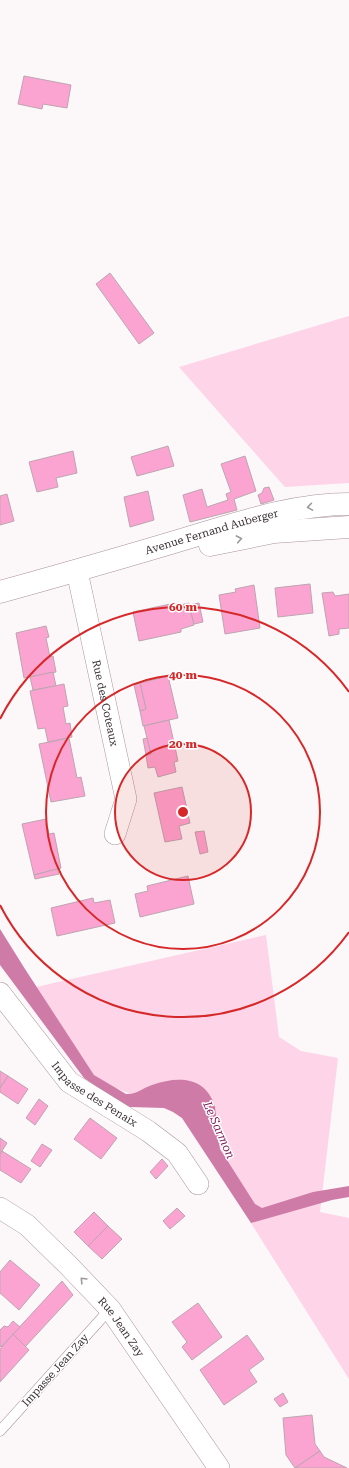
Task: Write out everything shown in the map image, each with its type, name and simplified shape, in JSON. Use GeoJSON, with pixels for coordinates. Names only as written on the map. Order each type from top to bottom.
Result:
{"type":"FeatureCollection","features":[{"type":"Feature","properties":{"kind":"main road","name":"Avenue Fernand Auberger"},"geometry":{"type":"LineString","coordinates":[[0,592],[77,571],[269,514],[334,504],[349,504]]}},
{"type":"Feature","properties":{"kind":"main road","name":"Avenue Fernand Auberger"},"geometry":{"type":"LineString","coordinates":[[77,571],[274,532],[349,527]]}},
{"type":"Feature","properties":{"kind":"street","name":"Rue des Coteaux"},"geometry":{"type":"LineString","coordinates":[[77,571],[126,799],[115,834]]}},
{"type":"Feature","properties":{"kind":"street","name":"Impasse des Penaix"},"geometry":{"type":"LineString","coordinates":[[0,993],[69,1082],[148,1131],[177,1153],[198,1184]]}},
{"type":"Feature","properties":{"kind":"street","name":"Rue Jean Zay"},"geometry":{"type":"LineString","coordinates":[[0,1208],[27,1226],[110,1308],[219,1468]]}},
{"type":"Feature","properties":{"kind":"lane","name":"Impasse Jean Zay"},"geometry":{"type":"LineString","coordinates":[[0,1431],[110,1308]]}},
{"type":"Feature","properties":{"kind":"shaded area"},"geometry":{"type":"Polygon","coordinates":[[[349,316],[349,483],[285,487],[179,367],[349,316]]]}},
{"type":"Feature","properties":{"kind":"shaded area"},"geometry":{"type":"Polygon","coordinates":[[[0,929],[94,1075],[126,1094],[172,1080],[190,1081],[205,1089],[211,1097],[215,1107],[220,1149],[255,1204],[262,1208],[313,1192],[349,1186],[349,1197],[332,1200],[251,1223],[182,1118],[164,1108],[130,1107],[122,1105],[84,1078],[0,965],[0,929]]]}},
{"type":"Feature","properties":{"kind":"shaded area"},"geometry":{"type":"Polygon","coordinates":[[[266,935],[279,1037],[301,1051],[338,1058],[320,1212],[349,1218],[349,1379],[251,1223],[194,1082],[131,1094],[115,1088],[94,1075],[36,987],[266,935]]]}},
{"type":"Feature","properties":{"kind":"building"},"geometry":{"type":"Polygon","coordinates":[[[24,76],[71,85],[67,108],[43,104],[42,109],[18,104],[24,76]]]}},
{"type":"Feature","properties":{"kind":"building"},"geometry":{"type":"Polygon","coordinates":[[[110,273],[154,333],[139,344],[96,284],[110,273]]]}},
{"type":"Feature","properties":{"kind":"building"},"geometry":{"type":"Polygon","coordinates":[[[168,446],[174,466],[137,476],[131,457],[168,446]]]}},
{"type":"Feature","properties":{"kind":"building"},"geometry":{"type":"Polygon","coordinates":[[[73,451],[77,473],[56,478],[58,487],[37,492],[29,462],[73,451]]]}},
{"type":"Feature","properties":{"kind":"building"},"geometry":{"type":"Polygon","coordinates":[[[245,456],[256,491],[234,499],[237,510],[190,522],[183,495],[202,489],[207,507],[228,500],[226,494],[231,492],[221,464],[245,456]]]}},
{"type":"Feature","properties":{"kind":"building"},"geometry":{"type":"Polygon","coordinates":[[[269,487],[274,500],[261,504],[258,495],[262,493],[264,488],[269,487]]]}},
{"type":"Feature","properties":{"kind":"building"},"geometry":{"type":"Polygon","coordinates":[[[148,491],[154,520],[130,527],[124,497],[148,491]]]}},
{"type":"Feature","properties":{"kind":"building"},"geometry":{"type":"Polygon","coordinates":[[[7,494],[14,521],[0,525],[0,496],[7,494]]]}},
{"type":"Feature","properties":{"kind":"building"},"geometry":{"type":"Polygon","coordinates":[[[310,584],[313,613],[278,617],[275,588],[310,584]]]}},
{"type":"Feature","properties":{"kind":"building"},"geometry":{"type":"Polygon","coordinates":[[[254,585],[260,628],[225,634],[219,595],[236,592],[235,589],[254,585]]]}},
{"type":"Feature","properties":{"kind":"building"},"geometry":{"type":"Polygon","coordinates":[[[333,592],[335,596],[349,594],[349,628],[339,629],[339,634],[329,636],[322,593],[333,592]]]}},
{"type":"Feature","properties":{"kind":"building"},"geometry":{"type":"Polygon","coordinates":[[[175,603],[176,606],[189,603],[194,625],[181,629],[181,632],[139,641],[133,612],[175,603]]]}},
{"type":"Feature","properties":{"kind":"building"},"geometry":{"type":"Polygon","coordinates":[[[199,603],[203,622],[194,624],[189,605],[199,603]]]}},
{"type":"Feature","properties":{"kind":"building"},"geometry":{"type":"Polygon","coordinates":[[[46,626],[49,637],[46,638],[50,657],[53,656],[56,672],[24,678],[16,633],[46,626]]]}},
{"type":"Feature","properties":{"kind":"building"},"geometry":{"type":"Polygon","coordinates":[[[53,672],[56,686],[33,690],[30,677],[53,672]]]}},
{"type":"Feature","properties":{"kind":"building"},"geometry":{"type":"Polygon","coordinates":[[[168,676],[178,718],[143,726],[140,711],[146,709],[140,683],[168,676]]]}},
{"type":"Feature","properties":{"kind":"building"},"geometry":{"type":"Polygon","coordinates":[[[140,683],[146,709],[140,711],[134,685],[140,683]]]}},
{"type":"Feature","properties":{"kind":"building"},"geometry":{"type":"Polygon","coordinates":[[[64,684],[68,706],[63,707],[66,724],[70,723],[72,737],[48,742],[45,728],[38,729],[30,691],[64,684]]]}},
{"type":"Feature","properties":{"kind":"building"},"geometry":{"type":"Polygon","coordinates":[[[169,720],[178,761],[174,762],[176,772],[158,777],[155,767],[148,768],[146,755],[151,754],[144,726],[169,720]]]}},
{"type":"Feature","properties":{"kind":"building"},"geometry":{"type":"Polygon","coordinates":[[[69,738],[77,778],[81,777],[85,796],[51,802],[39,744],[69,738]]]}},
{"type":"Feature","properties":{"kind":"building"},"geometry":{"type":"Polygon","coordinates":[[[147,738],[151,754],[146,755],[143,739],[147,738]]]}},
{"type":"Feature","properties":{"kind":"building"},"geometry":{"type":"Polygon","coordinates":[[[182,787],[190,823],[179,826],[182,839],[165,842],[154,793],[182,787]]]}},
{"type":"Feature","properties":{"kind":"building"},"geometry":{"type":"Polygon","coordinates":[[[46,819],[49,834],[54,833],[61,868],[34,875],[22,824],[46,819]]]}},
{"type":"Feature","properties":{"kind":"building"},"geometry":{"type":"Polygon","coordinates":[[[204,831],[208,852],[200,854],[195,832],[204,831]]]}},
{"type":"Feature","properties":{"kind":"building"},"geometry":{"type":"Polygon","coordinates":[[[57,869],[59,874],[35,879],[34,875],[57,869]]]}},
{"type":"Feature","properties":{"kind":"building"},"geometry":{"type":"Polygon","coordinates":[[[188,876],[194,904],[140,917],[135,894],[148,891],[147,886],[188,876]]]}},
{"type":"Feature","properties":{"kind":"building"},"geometry":{"type":"Polygon","coordinates":[[[93,898],[94,903],[110,900],[115,923],[57,936],[51,908],[93,898]]]}},
{"type":"Feature","properties":{"kind":"building"},"geometry":{"type":"Polygon","coordinates":[[[0,1071],[8,1076],[0,1088],[0,1071]]]}},
{"type":"Feature","properties":{"kind":"building"},"geometry":{"type":"Polygon","coordinates":[[[8,1076],[28,1089],[18,1104],[0,1092],[0,1088],[8,1076]]]}},
{"type":"Feature","properties":{"kind":"building"},"geometry":{"type":"Polygon","coordinates":[[[39,1099],[48,1106],[35,1125],[26,1118],[39,1099]]]}},
{"type":"Feature","properties":{"kind":"building"},"geometry":{"type":"Polygon","coordinates":[[[90,1118],[117,1138],[101,1159],[74,1139],[90,1118]]]}},
{"type":"Feature","properties":{"kind":"building"},"geometry":{"type":"Polygon","coordinates":[[[0,1138],[7,1143],[0,1154],[0,1138]]]}},
{"type":"Feature","properties":{"kind":"building"},"geometry":{"type":"Polygon","coordinates":[[[42,1144],[52,1150],[40,1167],[31,1161],[42,1144]]]}},
{"type":"Feature","properties":{"kind":"building"},"geometry":{"type":"Polygon","coordinates":[[[2,1151],[31,1169],[21,1183],[0,1170],[0,1154],[2,1151]]]}},
{"type":"Feature","properties":{"kind":"building"},"geometry":{"type":"Polygon","coordinates":[[[162,1159],[168,1166],[156,1179],[150,1172],[162,1159]]]}},
{"type":"Feature","properties":{"kind":"building"},"geometry":{"type":"Polygon","coordinates":[[[177,1208],[185,1216],[170,1229],[163,1221],[177,1208]]]}},
{"type":"Feature","properties":{"kind":"building"},"geometry":{"type":"Polygon","coordinates":[[[94,1212],[108,1226],[88,1246],[74,1232],[94,1212]]]}},
{"type":"Feature","properties":{"kind":"building"},"geometry":{"type":"Polygon","coordinates":[[[108,1226],[122,1239],[102,1259],[88,1246],[108,1226]]]}},
{"type":"Feature","properties":{"kind":"building"},"geometry":{"type":"Polygon","coordinates":[[[10,1260],[40,1285],[19,1310],[0,1293],[0,1272],[10,1260]]]}},
{"type":"Feature","properties":{"kind":"building"},"geometry":{"type":"Polygon","coordinates":[[[62,1281],[73,1295],[25,1347],[13,1334],[62,1281]]]}},
{"type":"Feature","properties":{"kind":"building"},"geometry":{"type":"Polygon","coordinates":[[[198,1303],[222,1337],[192,1360],[182,1347],[187,1342],[172,1322],[198,1303]]]}},
{"type":"Feature","properties":{"kind":"building"},"geometry":{"type":"Polygon","coordinates":[[[13,1321],[20,1327],[1,1347],[0,1330],[4,1326],[8,1327],[13,1321]]]}},
{"type":"Feature","properties":{"kind":"building"},"geometry":{"type":"Polygon","coordinates":[[[13,1334],[29,1350],[0,1382],[0,1349],[13,1334]]]}},
{"type":"Feature","properties":{"kind":"building"},"geometry":{"type":"Polygon","coordinates":[[[247,1335],[264,1359],[249,1370],[257,1382],[224,1405],[200,1370],[247,1335]]]}},
{"type":"Feature","properties":{"kind":"building"},"geometry":{"type":"Polygon","coordinates":[[[283,1393],[288,1402],[280,1407],[274,1399],[283,1393]]]}},
{"type":"Feature","properties":{"kind":"building"},"geometry":{"type":"Polygon","coordinates":[[[312,1415],[315,1444],[320,1451],[295,1468],[286,1455],[283,1418],[312,1415]]]}},
{"type":"Feature","properties":{"kind":"building"},"geometry":{"type":"Polygon","coordinates":[[[320,1451],[324,1457],[347,1468],[295,1468],[320,1451]]]}},
{"type":"Feature","properties":{"kind":"water label","name":"Le Sarmon"},"geometry":{"type":"Point","coordinates":[219,1130]}}]}
